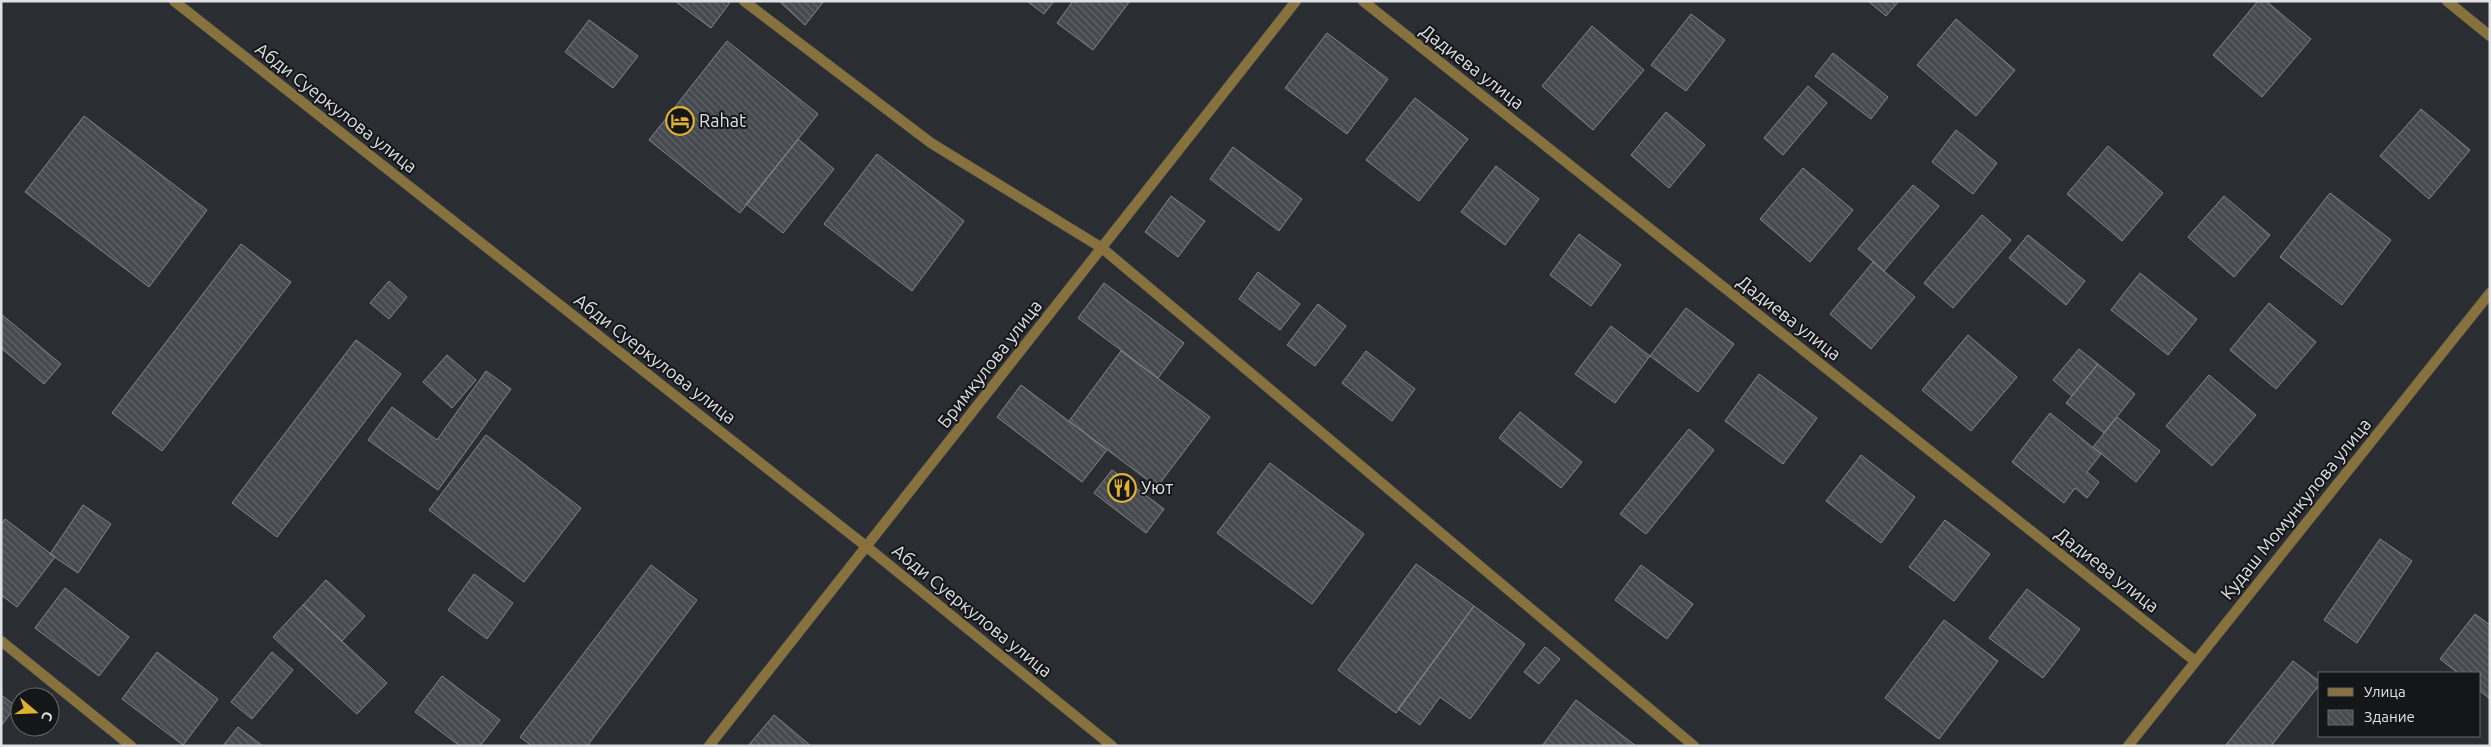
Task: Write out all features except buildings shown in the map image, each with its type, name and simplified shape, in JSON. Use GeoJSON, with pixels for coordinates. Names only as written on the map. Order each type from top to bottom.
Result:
{"type":"FeatureCollection","features":[{"type":"Feature","properties":{"kind":"street","name":"Абди Суеркулова улица"},"geometry":{"type":"LineString","coordinates":[[174,1],[866,547],[1112,746]]}},
{"type":"Feature","properties":{"kind":"street"},"geometry":{"type":"LineString","coordinates":[[744,1],[931,143],[1102,248],[1694,746]]}},
{"type":"Feature","properties":{"kind":"street","name":"Бримкулова улица"},"geometry":{"type":"LineString","coordinates":[[709,746],[1296,1]]}},
{"type":"Feature","properties":{"kind":"street","name":"Дадиева улица"},"geometry":{"type":"LineString","coordinates":[[1363,1],[2195,661]]}},
{"type":"Feature","properties":{"kind":"street"},"geometry":{"type":"LineString","coordinates":[[2447,1],[2490,36]]}},
{"type":"Feature","properties":{"kind":"street","name":"Кудаш Момункулова улица"},"geometry":{"type":"LineString","coordinates":[[2128,746],[2490,293]]}},
{"type":"Feature","properties":{"kind":"street"},"geometry":{"type":"LineString","coordinates":[[1,641],[131,746]]}},
{"type":"Feature","properties":{"kind":"place","name":"Rahat"},"geometry":{"type":"Point","coordinates":[680,121]}},
{"type":"Feature","properties":{"kind":"place","name":"Уют"},"geometry":{"type":"Point","coordinates":[1122,488]}}]}
